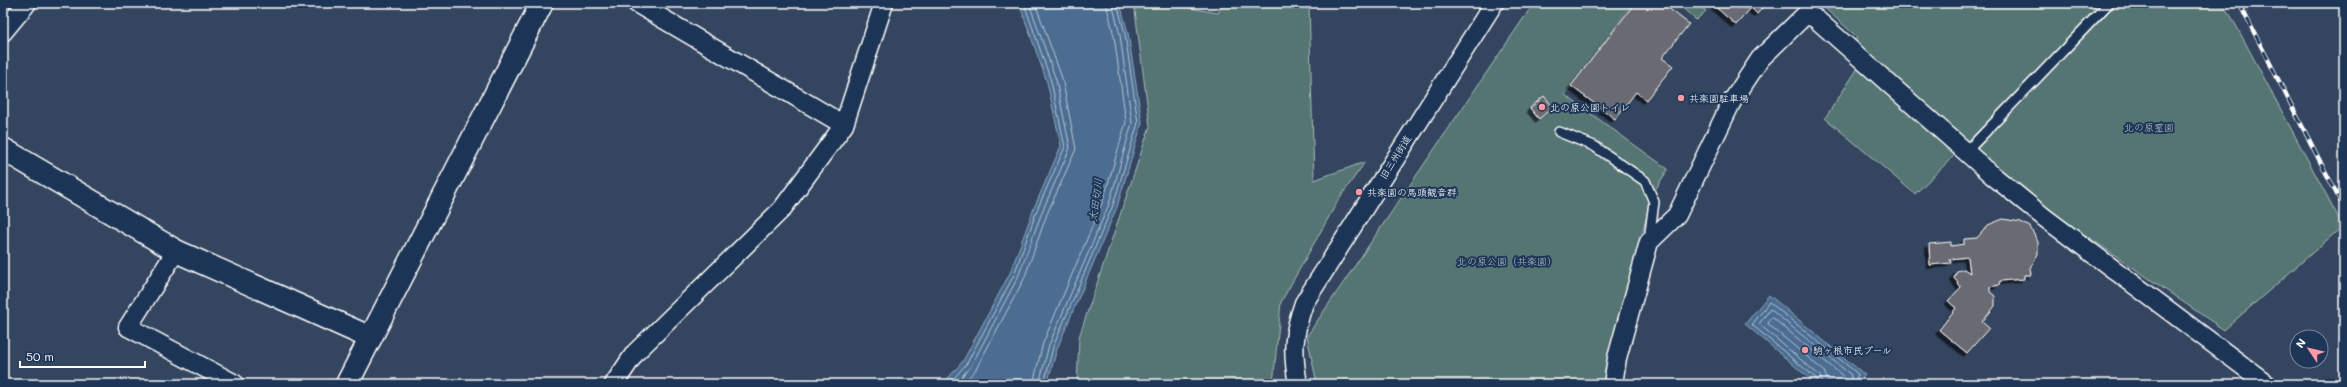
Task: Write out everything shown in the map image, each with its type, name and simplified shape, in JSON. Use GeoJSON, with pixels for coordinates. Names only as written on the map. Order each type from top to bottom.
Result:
{"type":"FeatureCollection","features":[{"type":"Feature","properties":{"kind":"street"},"geometry":{"type":"LineString","coordinates":[[3,32],[27,3]]}},
{"type":"Feature","properties":{"kind":"street"},"geometry":{"type":"LineString","coordinates":[[347,384],[369,337],[542,3]]}},
{"type":"Feature","properties":{"kind":"street"},"geometry":{"type":"LineString","coordinates":[[636,3],[844,126]]}},
{"type":"Feature","properties":{"kind":"street"},"geometry":{"type":"LineString","coordinates":[[614,384],[635,353],[782,209],[844,126],[884,3]]}},
{"type":"Feature","properties":{"kind":"street","name":"旧三州街道"},"geometry":{"type":"LineString","coordinates":[[1298,384],[1292,348],[1295,327],[1304,304],[1408,136],[1494,3]]}},
{"type":"Feature","properties":{"kind":"street"},"geometry":{"type":"LineString","coordinates":[[1613,384],[1617,358],[1649,242],[1677,215],[1731,103],[1760,59],[1805,15],[1815,18],[1967,151],[1992,175],[2045,218],[2267,384]]}},
{"type":"Feature","properties":{"kind":"street"},"geometry":{"type":"LineString","coordinates":[[3,149],[176,251],[369,337]]}},
{"type":"Feature","properties":{"kind":"street"},"geometry":{"type":"LineString","coordinates":[[176,251],[128,327],[235,384]]}},
{"type":"Feature","properties":{"kind":"lane"},"geometry":{"type":"LineString","coordinates":[[1967,151],[2109,3]]}},
{"type":"Feature","properties":{"kind":"lane"},"geometry":{"type":"LineString","coordinates":[[1558,132],[1594,146],[1645,181],[1654,202],[1649,242]]}},
{"type":"Feature","properties":{"kind":"green space"},"geometry":{"type":"Polygon","coordinates":[[[1134,3],[1162,3],[1218,13],[1223,3],[1309,3],[1314,180],[1365,162],[1339,199],[1281,302],[1273,384],[1077,384],[1079,337],[1150,126],[1134,3]]]}},
{"type":"Feature","properties":{"kind":"green space","name":"北の原公園（共楽園）"},"geometry":{"type":"Polygon","coordinates":[[[1534,3],[1633,3],[1565,95],[1668,169],[1652,195],[1604,384],[1317,384],[1307,336],[1534,3]]]}},
{"type":"Feature","properties":{"kind":"green space"},"geometry":{"type":"Polygon","coordinates":[[[1677,3],[1697,3],[1706,11],[1696,20],[1677,3]]]}},
{"type":"Feature","properties":{"kind":"green space","name":"北の原霊園"},"geometry":{"type":"Polygon","coordinates":[[[1819,3],[2221,3],[2231,16],[2343,226],[2224,330],[2046,208],[1968,142],[1915,194],[1825,118],[1866,56],[1853,45],[1857,37],[1819,3]]]}},
{"type":"Feature","properties":{"kind":"water","name":"太田切川"},"geometry":{"type":"Polygon","coordinates":[[[1019,3],[1120,3],[1128,33],[1142,123],[1117,207],[1057,349],[1047,384],[943,384],[963,361],[1010,273],[1034,208],[1061,146],[1047,82],[1019,3]]]}},
{"type":"Feature","properties":{"kind":"water","name":"駒ヶ根市民プール"},"geometry":{"type":"Polygon","coordinates":[[[1769,295],[1865,375],[1858,384],[1816,384],[1745,324],[1769,295]]]}},
{"type":"Feature","properties":{"kind":"building"},"geometry":{"type":"Polygon","coordinates":[[[1635,3],[1662,3],[1689,24],[1662,58],[1673,66],[1646,100],[1636,92],[1615,119],[1571,86],[1635,3]]]}},
{"type":"Feature","properties":{"kind":"building"},"geometry":{"type":"Polygon","coordinates":[[[1711,3],[1766,3],[1757,14],[1751,8],[1736,25],[1711,3]]]}},
{"type":"Feature","properties":{"kind":"building","name":"北の原公園トイレ"},"geometry":{"type":"Polygon","coordinates":[[[1544,96],[1553,107],[1539,119],[1530,108],[1544,96]]]}},
{"type":"Feature","properties":{"kind":"building"},"geometry":{"type":"Polygon","coordinates":[[[2003,219],[2021,222],[2030,227],[2038,242],[2038,254],[2030,268],[2031,275],[2024,275],[2024,279],[2000,281],[1999,285],[1990,287],[1990,292],[1995,296],[1995,306],[1982,322],[1989,328],[1967,353],[1939,330],[1956,308],[1948,301],[1961,287],[1954,278],[1957,271],[1964,269],[1970,273],[1968,257],[1950,259],[1951,263],[1930,265],[1929,244],[1951,242],[1951,246],[1964,244],[1964,239],[1977,238],[1988,225],[2003,219]]]}},
{"type":"Feature","properties":{"kind":"railway"},"geometry":{"type":"LineString","coordinates":[[2239,3],[2344,208]]}},
{"type":"Feature","properties":{"kind":"place","name":"共楽園駐車場"},"geometry":{"type":"Point","coordinates":[1681,98]}},
{"type":"Feature","properties":{"kind":"place","name":"北の原公園トイレ"},"geometry":{"type":"Point","coordinates":[1542,107]}},
{"type":"Feature","properties":{"kind":"place","name":"共楽園の馬頭観音群"},"geometry":{"type":"Point","coordinates":[1359,192]}},
{"type":"Feature","properties":{"kind":"place","name":"駒ヶ根市民プール"},"geometry":{"type":"Point","coordinates":[1805,350]}}]}
